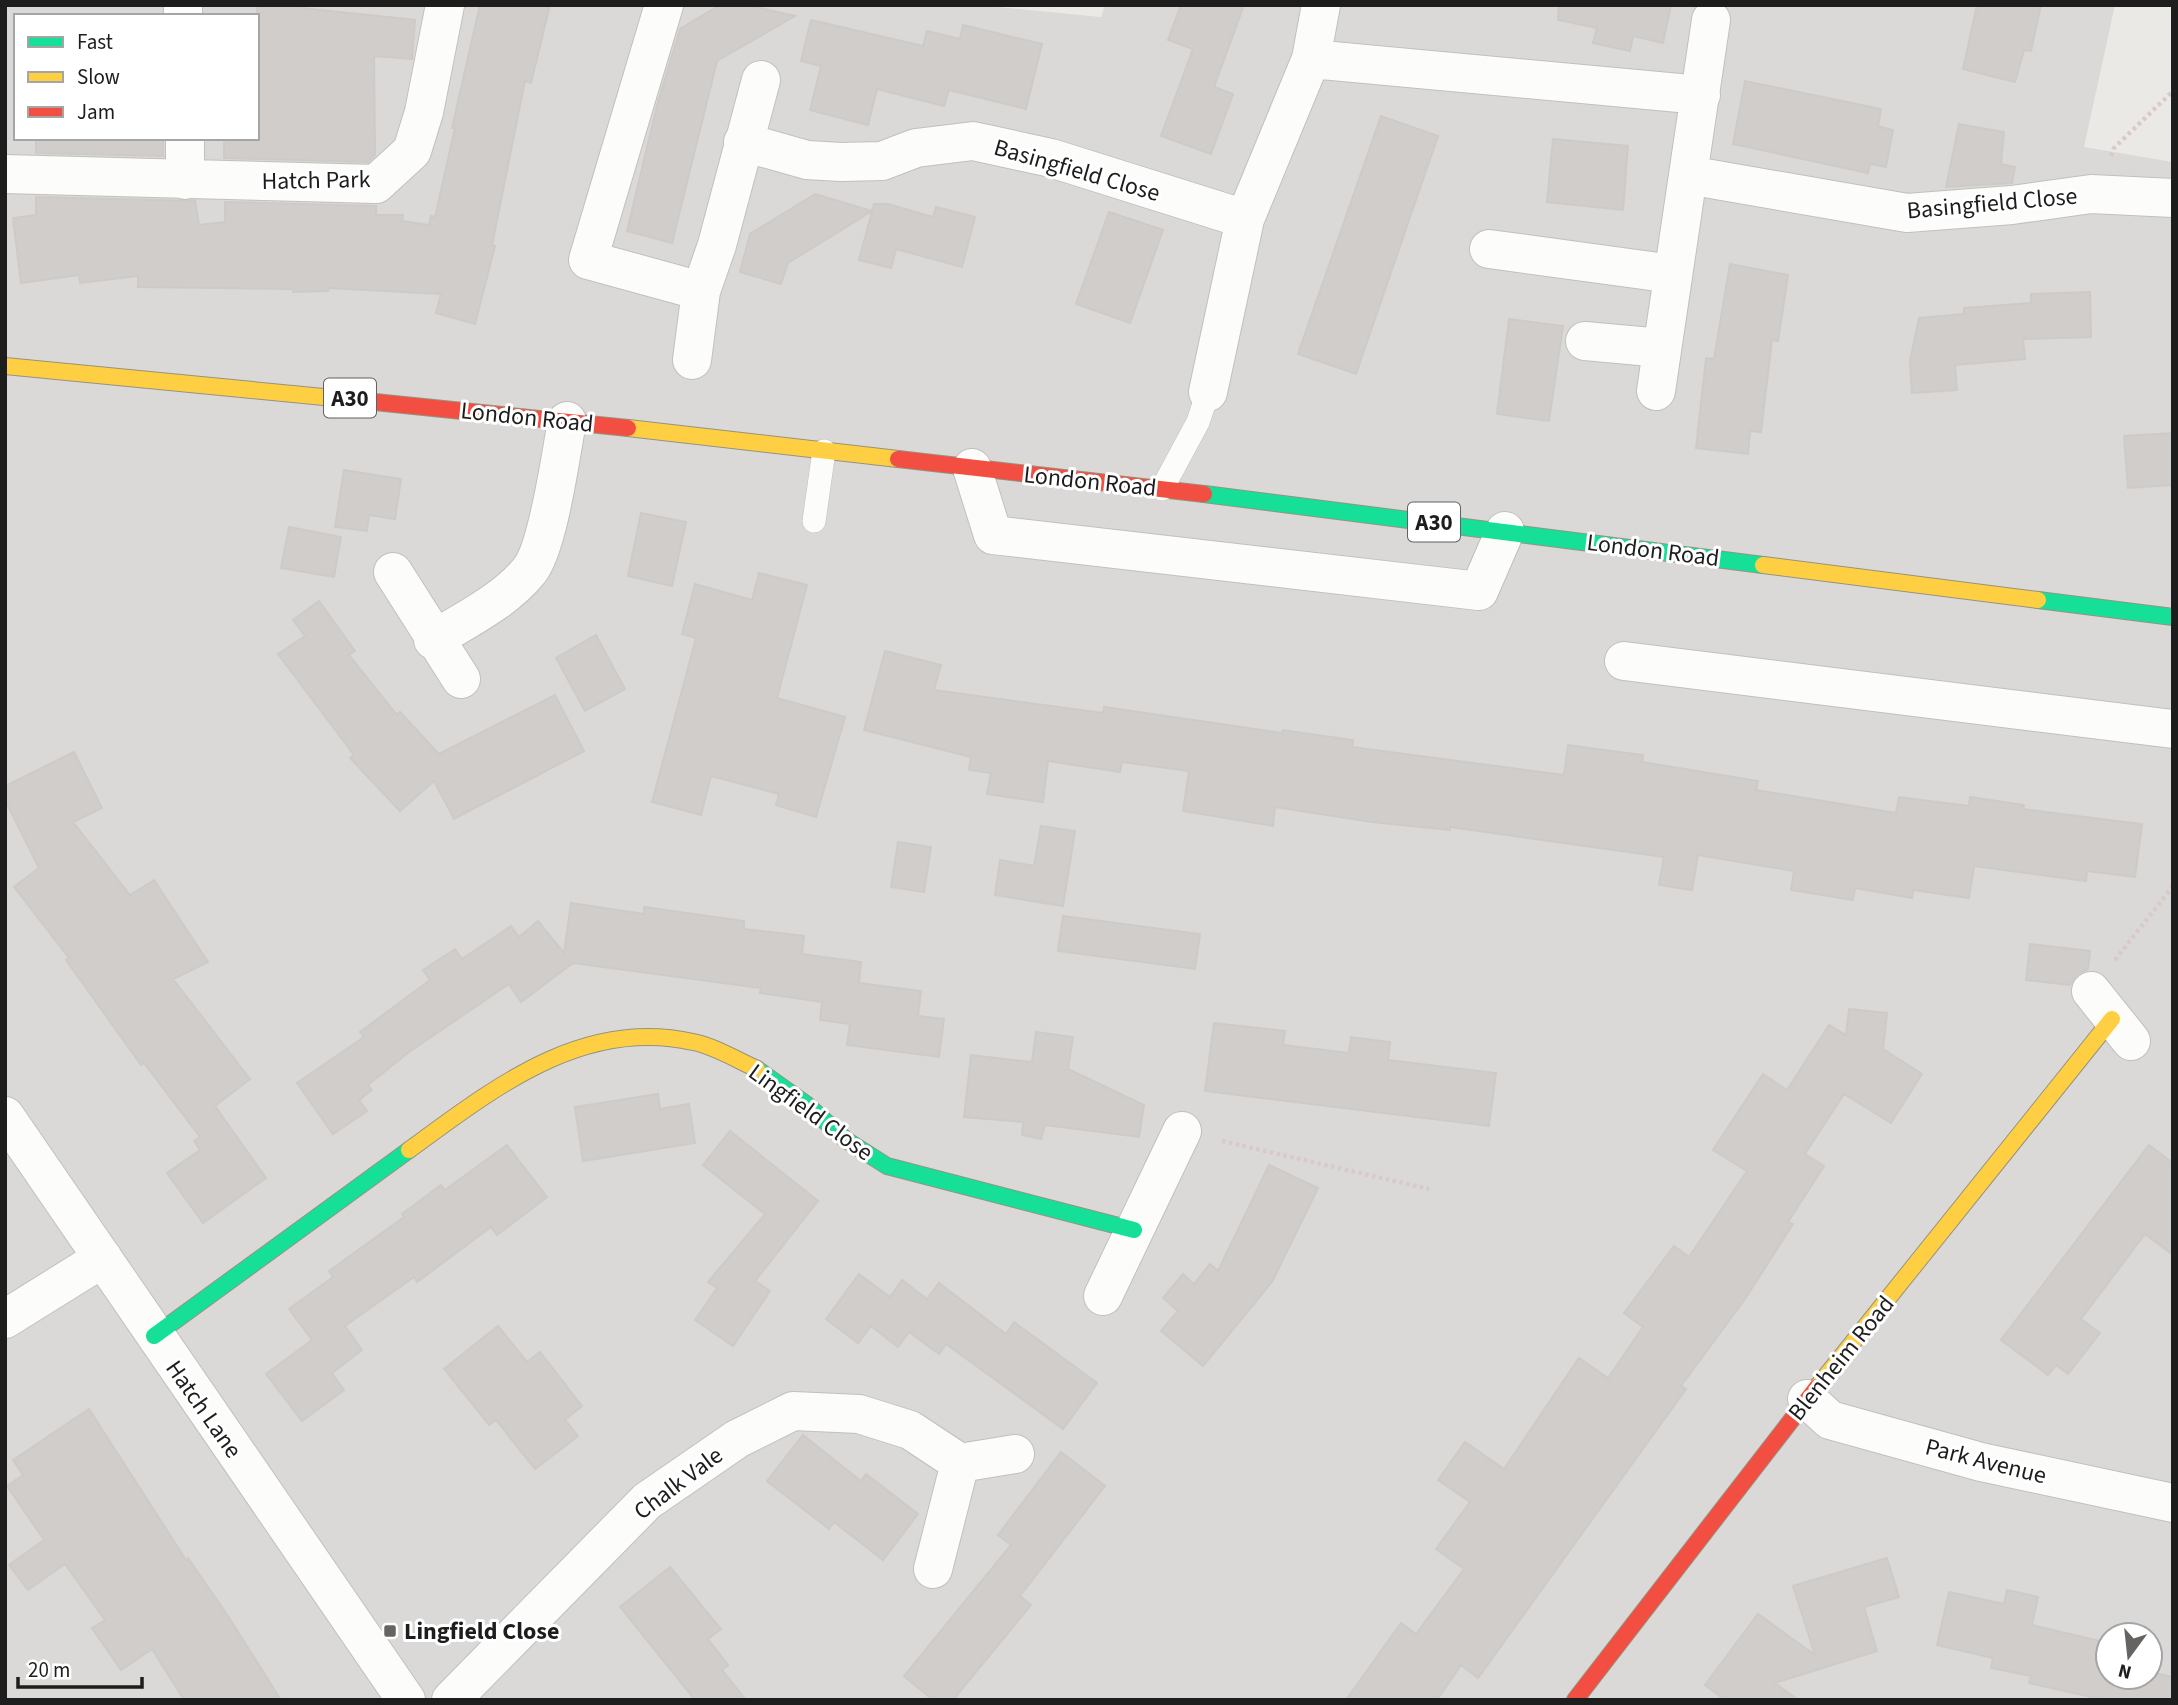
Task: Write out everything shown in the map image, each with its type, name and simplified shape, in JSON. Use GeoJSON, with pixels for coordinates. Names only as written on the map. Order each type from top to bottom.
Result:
{"type":"FeatureCollection","features":[{"type":"Feature","properties":{"kind":"main road","name":"London Road"},"geometry":{"type":"LineString","coordinates":[[5,366],[567,421],[1162,489],[2173,617]]}},
{"type":"Feature","properties":{"kind":"main road","name":"Blenheim Road"},"geometry":{"type":"LineString","coordinates":[[1575,1700],[1807,1399],[2111,1017]]}},
{"type":"Feature","properties":{"kind":"main road","name":"Lingfield Close"},"geometry":{"type":"LineString","coordinates":[[154,1336],[500,1084],[592,1042],[641,1035],[695,1042],[757,1069],[806,1104],[846,1140],[887,1166],[1134,1230]]}},
{"type":"Feature","properties":{"kind":"street","name":"Hatch Park"},"geometry":{"type":"LineString","coordinates":[[5,174],[376,184],[412,151],[424,112],[445,5]]}},
{"type":"Feature","properties":{"kind":"street"},"geometry":{"type":"LineString","coordinates":[[664,5],[588,260],[701,291]]}},
{"type":"Feature","properties":{"kind":"street"},"geometry":{"type":"LineString","coordinates":[[1209,392],[1244,219],[1311,59],[1321,5]]}},
{"type":"Feature","properties":{"kind":"street"},"geometry":{"type":"LineString","coordinates":[[1656,391],[1711,20]]}},
{"type":"Feature","properties":{"kind":"street"},"geometry":{"type":"LineString","coordinates":[[1311,59],[1701,95]]}},
{"type":"Feature","properties":{"kind":"street"},"geometry":{"type":"LineString","coordinates":[[692,360],[701,291],[717,245],[761,80]]}},
{"type":"Feature","properties":{"kind":"street"},"geometry":{"type":"LineString","coordinates":[[185,180],[186,140]]}},
{"type":"Feature","properties":{"kind":"street","name":"Basingfield Close"},"geometry":{"type":"LineString","coordinates":[[743,142],[807,160],[841,162],[882,161],[916,148],[973,141],[1051,158],[1244,219]]}},
{"type":"Feature","properties":{"kind":"street","name":"Basingfield Close"},"geometry":{"type":"LineString","coordinates":[[1688,175],[1907,213],[2012,205],[2091,194],[2173,198]]}},
{"type":"Feature","properties":{"kind":"street"},"geometry":{"type":"LineString","coordinates":[[1489,249],[1673,274]]}},
{"type":"Feature","properties":{"kind":"street"},"geometry":{"type":"LineString","coordinates":[[1585,341],[1662,348]]}},
{"type":"Feature","properties":{"kind":"street"},"geometry":{"type":"LineString","coordinates":[[433,640],[499,598],[531,570],[547,525],[567,421]]}},
{"type":"Feature","properties":{"kind":"street"},"geometry":{"type":"LineString","coordinates":[[972,468],[993,535],[1479,591],[1505,531]]}},
{"type":"Feature","properties":{"kind":"street"},"geometry":{"type":"LineString","coordinates":[[393,572],[433,640],[461,679]]}},
{"type":"Feature","properties":{"kind":"street"},"geometry":{"type":"LineString","coordinates":[[1624,661],[2173,729]]}},
{"type":"Feature","properties":{"kind":"street","name":"Hatch Lane"},"geometry":{"type":"LineString","coordinates":[[5,1116],[406,1700]]}},
{"type":"Feature","properties":{"kind":"street"},"geometry":{"type":"LineString","coordinates":[[1102,1296],[1182,1131]]}},
{"type":"Feature","properties":{"kind":"street"},"geometry":{"type":"LineString","coordinates":[[5,1318],[103,1258]]}},
{"type":"Feature","properties":{"kind":"street","name":"Park Avenue"},"geometry":{"type":"LineString","coordinates":[[1807,1399],[1830,1420],[1981,1462],[2173,1503]]}},
{"type":"Feature","properties":{"kind":"street","name":"Chalk Vale"},"geometry":{"type":"LineString","coordinates":[[451,1700],[647,1501],[737,1439],[793,1411],[859,1414],[872,1418],[910,1430],[960,1463]]}},
{"type":"Feature","properties":{"kind":"street"},"geometry":{"type":"LineString","coordinates":[[933,1569],[960,1463],[1015,1454]]}},
{"type":"Feature","properties":{"kind":"lane"},"geometry":{"type":"LineString","coordinates":[[1162,489],[1198,422],[1209,392]]}},
{"type":"Feature","properties":{"kind":"lane"},"geometry":{"type":"LineString","coordinates":[[814,521],[824,451]]}},
{"type":"Feature","properties":{"kind":"path"},"geometry":{"type":"LineString","coordinates":[[2091,194],[2115,148],[2173,91]]}},
{"type":"Feature","properties":{"kind":"path"},"geometry":{"type":"LineString","coordinates":[[2111,1017],[2173,886]]}},
{"type":"Feature","properties":{"kind":"path"},"geometry":{"type":"LineString","coordinates":[[1182,1131],[1429,1189]]}},
{"type":"Feature","properties":{"kind":"shaded area"},"geometry":{"type":"Polygon","coordinates":[[[5,5],[977,5],[1101,17],[1105,5],[2115,5],[2084,147],[2173,162],[2173,1700],[5,1700],[5,5]]]}},
{"type":"Feature","properties":{"kind":"building"},"geometry":{"type":"Polygon","coordinates":[[[257,5],[302,5],[302,8],[415,20],[412,59],[374,56],[375,155],[368,162],[224,158],[224,140],[259,140],[257,5]]]}},
{"type":"Feature","properties":{"kind":"building"},"geometry":{"type":"Polygon","coordinates":[[[480,5],[550,5],[531,83],[525,81],[492,245],[495,246],[475,324],[436,313],[441,294],[328,288],[328,291],[293,292],[293,289],[138,287],[138,276],[80,283],[79,275],[21,283],[13,218],[36,215],[36,197],[195,201],[199,225],[225,222],[225,202],[376,206],[376,215],[403,215],[402,221],[429,225],[431,216],[435,217],[480,5]]]}},
{"type":"Feature","properties":{"kind":"building"},"geometry":{"type":"Polygon","coordinates":[[[720,5],[747,5],[795,16],[717,61],[672,243],[627,231],[657,106],[680,29],[720,5]]]}},
{"type":"Feature","properties":{"kind":"building"},"geometry":{"type":"Polygon","coordinates":[[[1181,5],[1244,5],[1214,87],[1233,94],[1211,154],[1161,136],[1193,49],[1168,40],[1181,5]]]}},
{"type":"Feature","properties":{"kind":"building"},"geometry":{"type":"Polygon","coordinates":[[[1559,5],[1671,5],[1663,43],[1633,36],[1630,51],[1593,43],[1597,28],[1558,20],[1559,5]]]}},
{"type":"Feature","properties":{"kind":"building"},"geometry":{"type":"Polygon","coordinates":[[[1977,5],[2041,5],[2031,51],[2024,50],[2015,82],[1963,69],[1977,5]]]}},
{"type":"Feature","properties":{"kind":"building"},"geometry":{"type":"Polygon","coordinates":[[[811,20],[923,46],[927,31],[960,39],[963,25],[1042,44],[1026,109],[949,90],[944,106],[877,89],[868,125],[810,110],[821,66],[801,61],[811,20]]]}},
{"type":"Feature","properties":{"kind":"building"},"geometry":{"type":"Polygon","coordinates":[[[1745,81],[1881,109],[1878,126],[1893,130],[1886,167],[1870,164],[1868,173],[1733,144],[1745,81]]]}},
{"type":"Feature","properties":{"kind":"building"},"geometry":{"type":"Polygon","coordinates":[[[1381,116],[1438,136],[1356,374],[1298,354],[1381,116]]]}},
{"type":"Feature","properties":{"kind":"building"},"geometry":{"type":"Polygon","coordinates":[[[1959,124],[2004,132],[2001,164],[2015,167],[2012,183],[1946,187],[1959,124]]]}},
{"type":"Feature","properties":{"kind":"building"},"geometry":{"type":"Polygon","coordinates":[[[1553,139],[1628,146],[1623,210],[1547,202],[1553,139]]]}},
{"type":"Feature","properties":{"kind":"building"},"geometry":{"type":"Polygon","coordinates":[[[36,140],[163,140],[163,156],[36,153],[36,140]]]}},
{"type":"Feature","properties":{"kind":"building"},"geometry":{"type":"Polygon","coordinates":[[[815,194],[872,211],[788,263],[781,284],[740,272],[750,234],[815,194]]]}},
{"type":"Feature","properties":{"kind":"building"},"geometry":{"type":"Polygon","coordinates":[[[874,204],[888,204],[933,217],[936,207],[975,217],[962,267],[896,249],[891,268],[859,260],[874,204]]]}},
{"type":"Feature","properties":{"kind":"building"},"geometry":{"type":"Polygon","coordinates":[[[1109,212],[1163,230],[1130,323],[1076,304],[1109,212]]]}},
{"type":"Feature","properties":{"kind":"building"},"geometry":{"type":"Polygon","coordinates":[[[1730,264],[1788,275],[1778,341],[1772,340],[1761,432],[1750,431],[1748,454],[1696,448],[1706,358],[1714,359],[1730,264]]]}},
{"type":"Feature","properties":{"kind":"building"},"geometry":{"type":"Polygon","coordinates":[[[2090,292],[2091,337],[2023,339],[2025,359],[1955,365],[1957,390],[1912,393],[1910,361],[1919,318],[1964,314],[1964,308],[2031,303],[2031,294],[2090,292]]]}},
{"type":"Feature","properties":{"kind":"building"},"geometry":{"type":"Polygon","coordinates":[[[1509,319],[1563,326],[1549,421],[1497,414],[1509,319]]]}},
{"type":"Feature","properties":{"kind":"building"},"geometry":{"type":"Polygon","coordinates":[[[2173,433],[2173,485],[2128,488],[2124,436],[2173,433]]]}},
{"type":"Feature","properties":{"kind":"building"},"geometry":{"type":"Polygon","coordinates":[[[344,470],[401,479],[395,519],[369,515],[367,531],[335,527],[344,470]]]}},
{"type":"Feature","properties":{"kind":"building"},"geometry":{"type":"Polygon","coordinates":[[[641,513],[686,522],[672,586],[628,576],[641,513]]]}},
{"type":"Feature","properties":{"kind":"building"},"geometry":{"type":"Polygon","coordinates":[[[289,527],[341,537],[334,577],[281,568],[289,527]]]}},
{"type":"Feature","properties":{"kind":"building"},"geometry":{"type":"Polygon","coordinates":[[[759,573],[807,585],[777,698],[845,717],[816,817],[776,805],[779,794],[711,776],[701,815],[652,802],[696,638],[682,634],[695,584],[752,600],[759,573]]]}},
{"type":"Feature","properties":{"kind":"building"},"geometry":{"type":"Polygon","coordinates":[[[319,601],[355,651],[349,655],[397,715],[400,712],[439,754],[555,695],[584,751],[454,819],[434,781],[400,811],[350,758],[354,755],[278,654],[305,636],[293,620],[319,601]]]}},
{"type":"Feature","properties":{"kind":"building"},"geometry":{"type":"Polygon","coordinates":[[[596,635],[625,689],[585,711],[556,658],[596,635]]]}},
{"type":"Feature","properties":{"kind":"building"},"geometry":{"type":"Polygon","coordinates":[[[885,651],[941,665],[934,690],[1103,713],[1104,707],[1282,733],[1283,730],[1353,740],[1352,747],[1564,775],[1568,745],[1643,755],[1642,762],[1758,781],[1756,790],[1896,813],[1899,797],[1969,806],[1970,797],[2024,805],[2023,809],[2142,824],[2135,877],[2087,871],[2086,881],[1974,866],[1969,898],[1913,890],[1912,898],[1855,888],[1853,900],[1791,890],[1794,871],[1698,855],[1692,890],[1659,885],[1664,857],[1450,827],[1450,830],[1372,822],[1275,807],[1273,826],[1183,811],[1189,771],[1122,762],[1120,772],[1048,761],[1043,802],[987,794],[991,773],[969,770],[971,757],[864,730],[885,651]]]}},
{"type":"Feature","properties":{"kind":"building"},"geometry":{"type":"Polygon","coordinates":[[[74,752],[102,808],[73,822],[130,895],[154,880],[208,962],[173,979],[250,1079],[215,1106],[266,1178],[203,1223],[167,1173],[200,1150],[194,1141],[200,1137],[144,1063],[141,1065],[66,960],[69,958],[14,887],[39,868],[5,800],[5,786],[74,752]]]}},
{"type":"Feature","properties":{"kind":"building"},"geometry":{"type":"Polygon","coordinates":[[[1041,826],[1075,831],[1063,906],[995,895],[1000,860],[1034,866],[1041,826]]]}},
{"type":"Feature","properties":{"kind":"building"},"geometry":{"type":"Polygon","coordinates":[[[898,842],[931,847],[924,892],[891,887],[898,842]]]}},
{"type":"Feature","properties":{"kind":"building"},"geometry":{"type":"Polygon","coordinates":[[[571,903],[644,914],[644,907],[744,921],[744,929],[804,936],[802,954],[861,962],[859,983],[921,991],[918,1016],[944,1019],[939,1057],[847,1045],[850,1024],[820,1020],[822,1002],[760,993],[761,988],[573,963],[521,1002],[509,984],[409,1052],[368,1085],[372,1090],[359,1100],[367,1111],[333,1134],[297,1083],[364,1037],[360,1032],[430,980],[423,970],[455,949],[462,959],[511,926],[519,937],[538,921],[564,953],[571,903]]]}},
{"type":"Feature","properties":{"kind":"building"},"geometry":{"type":"Polygon","coordinates":[[[1063,916],[1200,934],[1195,969],[1058,951],[1063,916]]]}},
{"type":"Feature","properties":{"kind":"building"},"geometry":{"type":"Polygon","coordinates":[[[2030,944],[2090,951],[2088,969],[2077,974],[2070,985],[2026,980],[2030,944]]]}},
{"type":"Feature","properties":{"kind":"building"},"geometry":{"type":"Polygon","coordinates":[[[1849,1009],[1887,1013],[1883,1049],[1922,1074],[1891,1123],[1844,1094],[1805,1154],[1824,1166],[1788,1222],[1793,1224],[1745,1299],[1681,1386],[1686,1389],[1478,1678],[1461,1665],[1437,1700],[1346,1700],[1401,1623],[1416,1634],[1464,1569],[1436,1549],[1470,1502],[1438,1480],[1465,1442],[1504,1469],[1579,1358],[1608,1378],[1643,1327],[1624,1313],[1674,1246],[1689,1257],[1747,1171],[1713,1150],[1763,1074],[1787,1090],[1829,1025],[1846,1035],[1849,1009]]]}},
{"type":"Feature","properties":{"kind":"building"},"geometry":{"type":"Polygon","coordinates":[[[1214,1023],[1285,1031],[1283,1045],[1349,1053],[1351,1037],[1390,1042],[1388,1060],[1496,1073],[1489,1126],[1205,1091],[1214,1023]]]}},
{"type":"Feature","properties":{"kind":"building"},"geometry":{"type":"Polygon","coordinates":[[[1036,1032],[1073,1037],[1068,1069],[1144,1105],[1139,1137],[1045,1125],[1041,1139],[1022,1135],[1023,1122],[964,1117],[971,1055],[1032,1062],[1036,1032]]]}},
{"type":"Feature","properties":{"kind":"building"},"geometry":{"type":"Polygon","coordinates":[[[658,1094],[660,1109],[689,1104],[695,1143],[583,1161],[575,1107],[658,1094]]]}},
{"type":"Feature","properties":{"kind":"building"},"geometry":{"type":"Polygon","coordinates":[[[730,1131],[818,1201],[755,1281],[770,1291],[733,1346],[695,1320],[717,1288],[708,1282],[765,1214],[703,1165],[730,1131]]]}},
{"type":"Feature","properties":{"kind":"building"},"geometry":{"type":"Polygon","coordinates":[[[507,1145],[547,1197],[497,1235],[491,1227],[417,1282],[414,1277],[345,1326],[362,1350],[332,1373],[344,1390],[302,1421],[266,1374],[312,1340],[289,1309],[333,1277],[329,1271],[404,1217],[402,1214],[441,1185],[445,1190],[507,1145]]]}},
{"type":"Feature","properties":{"kind":"building"},"geometry":{"type":"Polygon","coordinates":[[[2149,1145],[2173,1163],[2173,1255],[2145,1234],[2081,1319],[2100,1333],[2068,1374],[2056,1365],[2048,1375],[2001,1340],[2149,1145]]]}},
{"type":"Feature","properties":{"kind":"building"},"geometry":{"type":"Polygon","coordinates":[[[1269,1165],[1318,1188],[1272,1282],[1203,1366],[1161,1331],[1178,1311],[1163,1298],[1183,1274],[1194,1284],[1210,1264],[1218,1271],[1269,1165]]]}},
{"type":"Feature","properties":{"kind":"building"},"geometry":{"type":"Polygon","coordinates":[[[859,1274],[890,1297],[902,1280],[927,1299],[939,1283],[1006,1334],[1014,1322],[1097,1383],[1063,1429],[946,1344],[939,1354],[909,1332],[898,1347],[871,1326],[858,1343],[826,1319],[859,1274]]]}},
{"type":"Feature","properties":{"kind":"building"},"geometry":{"type":"Polygon","coordinates":[[[498,1326],[527,1362],[540,1352],[582,1406],[565,1420],[578,1436],[535,1469],[496,1420],[489,1425],[444,1369],[498,1326]]]}},
{"type":"Feature","properties":{"kind":"building"},"geometry":{"type":"Polygon","coordinates":[[[89,1409],[186,1560],[188,1558],[226,1613],[281,1700],[184,1700],[152,1649],[121,1670],[92,1628],[105,1620],[65,1564],[28,1590],[9,1565],[44,1540],[7,1486],[23,1475],[13,1460],[89,1409]]]}},
{"type":"Feature","properties":{"kind":"building"},"geometry":{"type":"Polygon","coordinates":[[[803,1435],[861,1481],[866,1474],[918,1514],[883,1560],[834,1522],[829,1529],[767,1481],[803,1435]]]}},
{"type":"Feature","properties":{"kind":"building"},"geometry":{"type":"Polygon","coordinates":[[[1061,1452],[1105,1486],[1020,1596],[1031,1605],[953,1700],[933,1700],[904,1676],[1011,1545],[998,1535],[1061,1452]]]}},
{"type":"Feature","properties":{"kind":"building"},"geometry":{"type":"Polygon","coordinates":[[[1887,1558],[1899,1597],[1864,1607],[1877,1651],[1775,1683],[1798,1700],[1725,1700],[1705,1685],[1758,1614],[1815,1655],[1793,1586],[1887,1558]]]}},
{"type":"Feature","properties":{"kind":"building"},"geometry":{"type":"Polygon","coordinates":[[[670,1567],[721,1629],[708,1639],[728,1665],[722,1670],[746,1700],[695,1700],[620,1607],[670,1567]]]}},
{"type":"Feature","properties":{"kind":"building"},"geometry":{"type":"Polygon","coordinates":[[[2007,1590],[2038,1597],[2032,1625],[2094,1640],[2094,1691],[2164,1691],[2164,1675],[2173,1677],[2173,1700],[2105,1700],[2029,1683],[2031,1676],[1991,1668],[1993,1658],[1937,1645],[1949,1592],[2004,1604],[2007,1590]]]}},
{"type":"Feature","properties":{"kind":"traffic: fast"},"geometry":{"type":"LineString","coordinates":[[1204,494],[1763,565]]}},
{"type":"Feature","properties":{"kind":"traffic: fast"},"geometry":{"type":"LineString","coordinates":[[2038,600],[2173,617]]}},
{"type":"Feature","properties":{"kind":"traffic: fast"},"geometry":{"type":"LineString","coordinates":[[757,1069],[806,1104],[846,1140],[887,1166],[1134,1230]]}},
{"type":"Feature","properties":{"kind":"traffic: fast"},"geometry":{"type":"LineString","coordinates":[[154,1336],[409,1150]]}},
{"type":"Feature","properties":{"kind":"traffic: slow"},"geometry":{"type":"LineString","coordinates":[[5,366],[365,401]]}},
{"type":"Feature","properties":{"kind":"traffic: slow"},"geometry":{"type":"LineString","coordinates":[[628,428],[898,459]]}},
{"type":"Feature","properties":{"kind":"traffic: slow"},"geometry":{"type":"LineString","coordinates":[[1763,565],[2038,600]]}},
{"type":"Feature","properties":{"kind":"traffic: slow"},"geometry":{"type":"LineString","coordinates":[[1817,1387],[2112,1019]]}},
{"type":"Feature","properties":{"kind":"traffic: slow"},"geometry":{"type":"LineString","coordinates":[[409,1150],[507,1082],[577,1049],[614,1040],[652,1037],[693,1042],[757,1069]]}},
{"type":"Feature","properties":{"kind":"traffic: jam"},"geometry":{"type":"LineString","coordinates":[[365,401],[628,428]]}},
{"type":"Feature","properties":{"kind":"traffic: jam"},"geometry":{"type":"LineString","coordinates":[[898,459],[1204,494]]}},
{"type":"Feature","properties":{"kind":"traffic: jam"},"geometry":{"type":"LineString","coordinates":[[1575,1700],[1817,1387]]}},
{"type":"Feature","properties":{"kind":"place","name":"Lingfield Close"},"geometry":{"type":"Point","coordinates":[390,1631]}}]}
